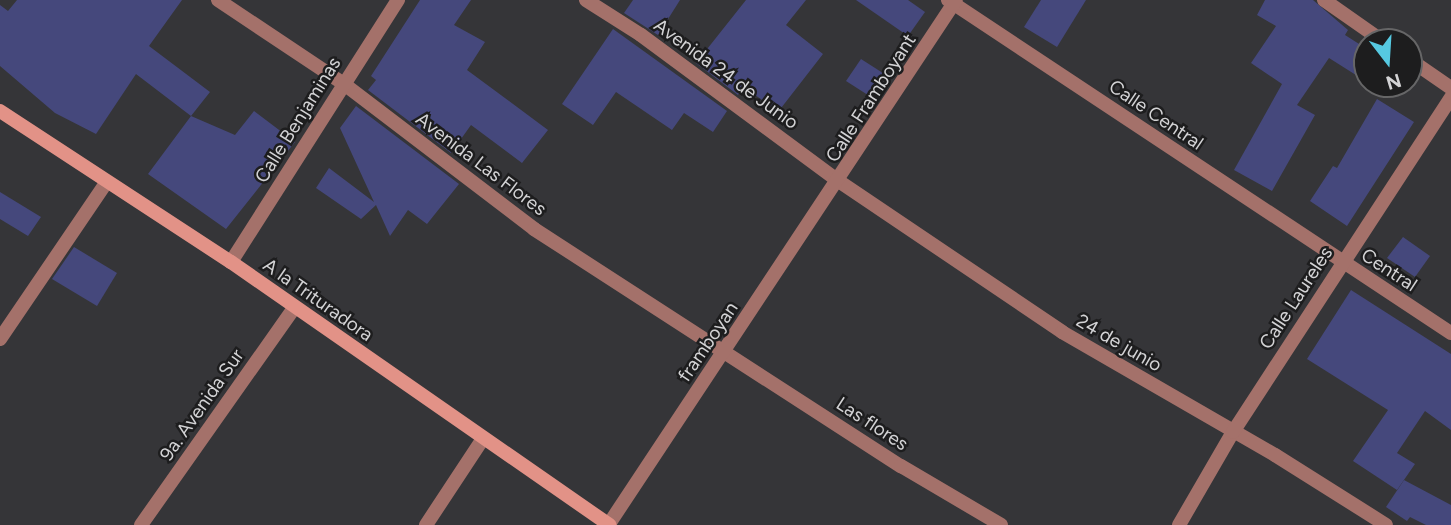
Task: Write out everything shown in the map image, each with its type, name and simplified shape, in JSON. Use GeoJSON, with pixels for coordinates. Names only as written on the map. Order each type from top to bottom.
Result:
{"type":"FeatureCollection","features":[{"type":"Feature","properties":{"kind":"street","name":"Avenida Las Flores"},"geometry":{"type":"LineString","coordinates":[[218,0],[344,84],[534,229],[724,352]]}},
{"type":"Feature","properties":{"kind":"street","name":"Calle Benjaminas"},"geometry":{"type":"LineString","coordinates":[[231,262],[398,0]]}},
{"type":"Feature","properties":{"kind":"street","name":"Avenida 24 de Junio"},"geometry":{"type":"LineString","coordinates":[[586,0],[641,35],[840,182]]}},
{"type":"Feature","properties":{"kind":"street"},"geometry":{"type":"LineString","coordinates":[[1324,0],[1364,28]]}},
{"type":"Feature","properties":{"kind":"street","name":"Calle Framboyant"},"geometry":{"type":"LineString","coordinates":[[840,182],[953,1]]}},
{"type":"Feature","properties":{"kind":"street","name":"Calle Central"},"geometry":{"type":"LineString","coordinates":[[953,1],[1342,262]]}},
{"type":"Feature","properties":{"kind":"street"},"geometry":{"type":"LineString","coordinates":[[1423,69],[1451,88]]}},
{"type":"Feature","properties":{"kind":"street","name":"Calle Laureles"},"geometry":{"type":"LineString","coordinates":[[1179,525],[1233,432],[1451,97]]}},
{"type":"Feature","properties":{"kind":"street","name":"A la Trituradora"},"geometry":{"type":"LineString","coordinates":[[0,111],[106,183],[231,262],[482,440],[609,525]]}},
{"type":"Feature","properties":{"kind":"street","name":"framboyan"},"geometry":{"type":"LineString","coordinates":[[609,525],[840,182]]}},
{"type":"Feature","properties":{"kind":"street","name":"24 de junio"},"geometry":{"type":"LineString","coordinates":[[840,182],[1062,332],[1386,525]]}},
{"type":"Feature","properties":{"kind":"street"},"geometry":{"type":"LineString","coordinates":[[0,339],[106,183]]}},
{"type":"Feature","properties":{"kind":"street","name":"Central"},"geometry":{"type":"LineString","coordinates":[[1342,262],[1451,333]]}},
{"type":"Feature","properties":{"kind":"street","name":"9a. Avenida Sur"},"geometry":{"type":"LineString","coordinates":[[141,525],[294,308]]}},
{"type":"Feature","properties":{"kind":"street","name":"Las flores"},"geometry":{"type":"LineString","coordinates":[[724,352],[1001,525]]}},
{"type":"Feature","properties":{"kind":"street"},"geometry":{"type":"LineString","coordinates":[[426,525],[482,440]]}},
{"type":"Feature","properties":{"kind":"building"},"geometry":{"type":"Polygon","coordinates":[[[17,0],[182,0],[149,46],[210,92],[191,116],[136,74],[96,134],[55,113],[0,66],[0,5],[8,11],[17,0]]]}},
{"type":"Feature","properties":{"kind":"building"},"geometry":{"type":"Polygon","coordinates":[[[420,0],[471,0],[454,25],[485,42],[467,70],[548,130],[522,163],[471,125],[451,153],[368,90],[376,80],[371,76],[420,0]]]}},
{"type":"Feature","properties":{"kind":"building"},"geometry":{"type":"Polygon","coordinates":[[[633,0],[680,0],[658,35],[624,13],[633,0]]]}},
{"type":"Feature","properties":{"kind":"building"},"geometry":{"type":"Polygon","coordinates":[[[746,0],[806,0],[786,25],[823,54],[778,112],[743,86],[738,95],[696,63],[746,0]]]}},
{"type":"Feature","properties":{"kind":"building"},"geometry":{"type":"Polygon","coordinates":[[[856,0],[908,0],[925,12],[908,36],[856,0]]]}},
{"type":"Feature","properties":{"kind":"building"},"geometry":{"type":"Polygon","coordinates":[[[1041,0],[1086,0],[1057,47],[1024,27],[1041,0]]]}},
{"type":"Feature","properties":{"kind":"building"},"geometry":{"type":"Polygon","coordinates":[[[1265,0],[1313,0],[1348,30],[1345,35],[1353,40],[1353,73],[1329,58],[1297,105],[1315,115],[1272,191],[1234,170],[1282,84],[1251,63],[1276,26],[1257,15],[1265,0]]]}},
{"type":"Feature","properties":{"kind":"building"},"geometry":{"type":"Polygon","coordinates":[[[613,29],[727,111],[713,132],[684,113],[672,130],[616,92],[593,125],[562,104],[613,29]]]}},
{"type":"Feature","properties":{"kind":"building"},"geometry":{"type":"Polygon","coordinates":[[[861,59],[886,75],[871,97],[846,81],[861,59]]]}},
{"type":"Feature","properties":{"kind":"building"},"geometry":{"type":"Polygon","coordinates":[[[1377,99],[1414,122],[1347,226],[1310,201],[1333,166],[1337,168],[1377,99]]]}},
{"type":"Feature","properties":{"kind":"building"},"geometry":{"type":"Polygon","coordinates":[[[356,106],[459,184],[427,224],[408,210],[390,236],[376,205],[361,219],[316,188],[329,168],[374,202],[340,128],[356,106]]]}},
{"type":"Feature","properties":{"kind":"building"},"geometry":{"type":"Polygon","coordinates":[[[254,111],[295,142],[226,229],[148,174],[191,116],[235,135],[254,111]]]}},
{"type":"Feature","properties":{"kind":"building"},"geometry":{"type":"Polygon","coordinates":[[[0,192],[41,217],[28,236],[0,219],[0,192]]]}},
{"type":"Feature","properties":{"kind":"building"},"geometry":{"type":"Polygon","coordinates":[[[1403,237],[1430,256],[1415,277],[1387,258],[1403,237]]]}},
{"type":"Feature","properties":{"kind":"building"},"geometry":{"type":"Polygon","coordinates":[[[74,247],[117,273],[97,306],[52,279],[74,247]]]}},
{"type":"Feature","properties":{"kind":"building"},"geometry":{"type":"Polygon","coordinates":[[[1351,290],[1451,354],[1451,430],[1425,411],[1397,453],[1415,464],[1397,490],[1353,461],[1388,410],[1307,359],[1351,290]]]}},
{"type":"Feature","properties":{"kind":"building"},"geometry":{"type":"Polygon","coordinates":[[[1404,480],[1451,505],[1451,525],[1426,525],[1410,517],[1407,521],[1386,507],[1404,480]]]}}]}
